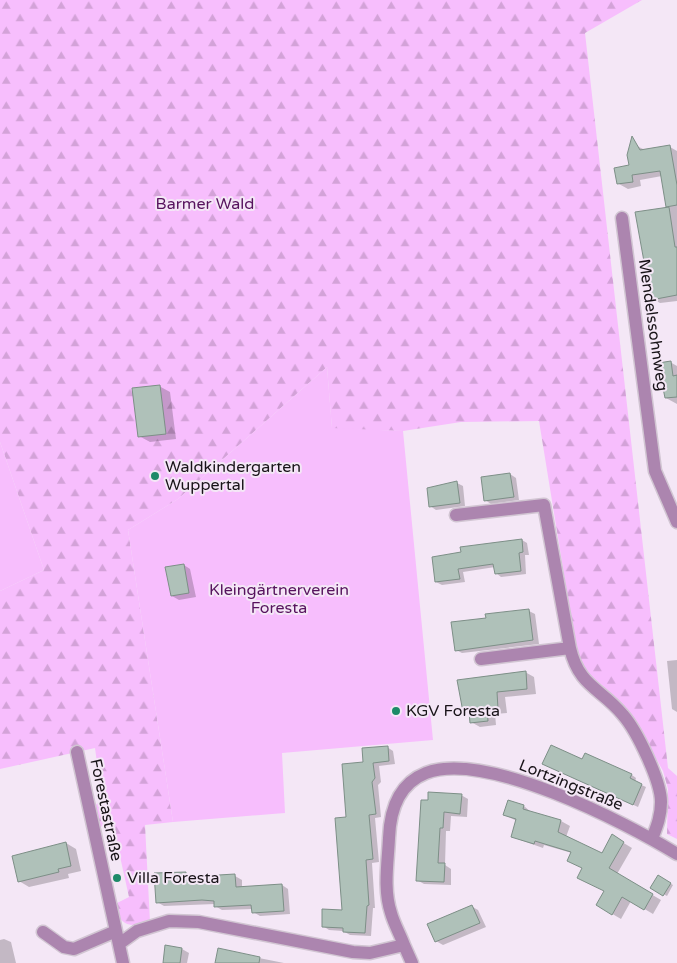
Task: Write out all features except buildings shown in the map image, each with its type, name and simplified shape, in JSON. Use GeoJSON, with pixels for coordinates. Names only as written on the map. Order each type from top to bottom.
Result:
{"type":"FeatureCollection","features":[{"type":"Feature","properties":{"kind":"street","name":"Mendelssohnweg"},"geometry":{"type":"LineString","coordinates":[[622,218],[655,471],[677,522]]}},
{"type":"Feature","properties":{"kind":"street"},"geometry":{"type":"LineString","coordinates":[[456,515],[544,505],[574,666],[585,681],[623,714],[637,734],[649,760],[661,799],[660,818],[652,839]]}},
{"type":"Feature","properties":{"kind":"street"},"geometry":{"type":"LineString","coordinates":[[480,659],[570,648]]}},
{"type":"Feature","properties":{"kind":"street","name":"Forestastraße"},"geometry":{"type":"LineString","coordinates":[[77,752],[123,963]]}},
{"type":"Feature","properties":{"kind":"street","name":"Lortzingstraße"},"geometry":{"type":"LineString","coordinates":[[412,963],[390,913],[387,891],[389,817],[397,797],[410,783],[426,773],[446,769],[467,770],[509,778],[576,802],[652,839],[677,854]]}},
{"type":"Feature","properties":{"kind":"street"},"geometry":{"type":"LineString","coordinates":[[119,944],[137,931],[169,921],[199,922],[353,952],[370,953],[404,945]]}},
{"type":"Feature","properties":{"kind":"street"},"geometry":{"type":"LineString","coordinates":[[43,932],[64,947],[74,948],[116,931]]}},
{"type":"Feature","properties":{"kind":"green space","name":"Barmer Wald"},"geometry":{"type":"Polygon","coordinates":[[[0,0],[642,0],[585,33],[668,768],[677,776],[677,839],[667,834],[668,789],[663,771],[636,722],[603,686],[588,675],[577,654],[539,421],[461,422],[403,431],[332,429],[327,367],[178,499],[128,530],[173,822],[145,825],[150,922],[132,925],[127,924],[119,917],[115,904],[129,897],[113,825],[98,827],[93,807],[102,800],[95,748],[0,769],[0,591],[44,570],[0,442],[0,0]]]}},
{"type":"Feature","properties":{"kind":"green space","name":"Kleingärtnerverein Foresta"},"geometry":{"type":"Polygon","coordinates":[[[327,367],[332,428],[403,431],[433,740],[282,753],[285,813],[173,822],[128,530],[178,499],[327,367]]]}},
{"type":"Feature","properties":{"kind":"green space"},"geometry":{"type":"Polygon","coordinates":[[[0,442],[44,570],[0,591],[0,442]]]}},
{"type":"Feature","properties":{"kind":"place","name":"Waldkindergarten Wuppertal"},"geometry":{"type":"Point","coordinates":[155,476]}},
{"type":"Feature","properties":{"kind":"place","name":"KGV Foresta"},"geometry":{"type":"Point","coordinates":[396,711]}},
{"type":"Feature","properties":{"kind":"place","name":"Villa Foresta"},"geometry":{"type":"Point","coordinates":[117,878]}}]}
